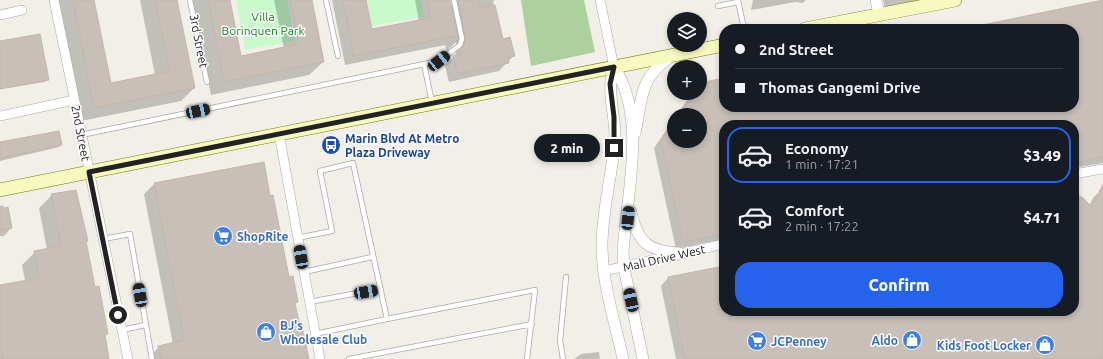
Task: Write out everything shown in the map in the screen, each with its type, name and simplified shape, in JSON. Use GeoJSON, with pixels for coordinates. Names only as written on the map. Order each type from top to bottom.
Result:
{"type":"FeatureCollection","features":[{"type":"Feature","properties":{"kind":"main road"},"geometry":{"type":"LineString","coordinates":[[830,24],[955,0]]}},
{"type":"Feature","properties":{"kind":"main road"},"geometry":{"type":"LineString","coordinates":[[0,190],[719,46]]}},
{"type":"Feature","properties":{"kind":"street","name":"2nd Street"},"geometry":{"type":"LineString","coordinates":[[54,0],[128,359]]}},
{"type":"Feature","properties":{"kind":"street"},"geometry":{"type":"LineString","coordinates":[[600,0],[614,67],[623,83],[627,96],[633,145]]}},
{"type":"Feature","properties":{"kind":"street"},"geometry":{"type":"LineString","coordinates":[[876,0],[879,14]]}},
{"type":"Feature","properties":{"kind":"street"},"geometry":{"type":"LineString","coordinates":[[0,14],[22,10]]}},
{"type":"Feature","properties":{"kind":"street"},"geometry":{"type":"LineString","coordinates":[[643,359],[624,268],[624,236],[630,199],[633,145],[644,85],[658,67],[672,56]]}},
{"type":"Feature","properties":{"kind":"street"},"geometry":{"type":"LineString","coordinates":[[614,67],[610,84],[614,138],[602,235],[604,271],[623,359]]}},
{"type":"Feature","properties":{"kind":"street"},"geometry":{"type":"LineString","coordinates":[[0,116],[74,100]]}},
{"type":"Feature","properties":{"kind":"street"},"geometry":{"type":"LineString","coordinates":[[279,134],[320,359]]}},
{"type":"Feature","properties":{"kind":"street"},"geometry":{"type":"LineString","coordinates":[[1079,173],[1103,169]]}},
{"type":"Feature","properties":{"kind":"street"},"geometry":{"type":"LineString","coordinates":[[630,199],[635,229],[642,239],[655,250],[679,253]]}},
{"type":"Feature","properties":{"kind":"street","name":"Mall Drive West"},"geometry":{"type":"LineString","coordinates":[[604,271],[624,268],[679,253],[719,245]]}},
{"type":"Feature","properties":{"kind":"lane","name":"3rd Street"},"geometry":{"type":"LineString","coordinates":[[190,0],[207,82]]}},
{"type":"Feature","properties":{"kind":"lane"},"geometry":{"type":"LineString","coordinates":[[326,0],[338,56]]}},
{"type":"Feature","properties":{"kind":"lane"},"geometry":{"type":"LineString","coordinates":[[81,135],[439,61],[460,45],[462,39],[454,0]]}},
{"type":"Feature","properties":{"kind":"lane"},"geometry":{"type":"LineString","coordinates":[[718,6],[738,1],[743,24]]}},
{"type":"Feature","properties":{"kind":"lane"},"geometry":{"type":"LineString","coordinates":[[424,64],[432,104]]}},
{"type":"Feature","properties":{"kind":"lane"},"geometry":{"type":"LineString","coordinates":[[298,238],[332,231],[320,171],[353,163],[372,257],[387,319]]}},
{"type":"Feature","properties":{"kind":"lane"},"geometry":{"type":"LineString","coordinates":[[103,239],[130,234],[152,359]]}},
{"type":"Feature","properties":{"kind":"lane"},"geometry":{"type":"LineString","coordinates":[[304,272],[372,257]]}},
{"type":"Feature","properties":{"kind":"lane"},"geometry":{"type":"LineString","coordinates":[[564,359],[560,341],[566,277]]}},
{"type":"Feature","properties":{"kind":"lane"},"geometry":{"type":"LineString","coordinates":[[309,302],[380,289]]}},
{"type":"Feature","properties":{"kind":"lane"},"geometry":{"type":"LineString","coordinates":[[315,334],[535,290],[527,359]]}},
{"type":"Feature","properties":{"kind":"lane"},"geometry":{"type":"LineString","coordinates":[[349,359],[532,324]]}},
{"type":"Feature","properties":{"kind":"lane"},"geometry":{"type":"LineString","coordinates":[[122,330],[146,325]]}},
{"type":"Feature","properties":{"kind":"green space","name":"Villa Borinquen Park"},"geometry":{"type":"Polygon","coordinates":[[[236,0],[287,0],[295,41],[245,50],[236,0]]]}},
{"type":"Feature","properties":{"kind":"green space"},"geometry":{"type":"Polygon","coordinates":[[[367,0],[421,0],[424,17],[372,26],[367,0]]]}},
{"type":"Feature","properties":{"kind":"green space"},"geometry":{"type":"Polygon","coordinates":[[[521,0],[584,0],[595,52],[531,66],[521,0]]]}},
{"type":"Feature","properties":{"kind":"building"},"geometry":{"type":"Polygon","coordinates":[[[73,0],[94,0],[111,83],[170,71],[155,0],[177,0],[195,88],[94,108],[73,0]]]}},
{"type":"Feature","properties":{"kind":"building"},"geometry":{"type":"Polygon","coordinates":[[[208,0],[230,0],[241,56],[299,44],[290,0],[312,0],[324,62],[224,82],[208,0]]]}},
{"type":"Feature","properties":{"kind":"building"},"geometry":{"type":"Polygon","coordinates":[[[343,0],[366,0],[372,29],[430,18],[427,0],[450,0],[458,39],[457,42],[455,36],[354,56],[343,0]]]}},
{"type":"Feature","properties":{"kind":"building"},"geometry":{"type":"Polygon","coordinates":[[[458,0],[478,0],[479,8],[495,5],[503,39],[510,37],[515,56],[508,58],[509,63],[458,74],[453,56],[460,54],[459,51],[463,47],[466,39],[458,0]]]}},
{"type":"Feature","properties":{"kind":"building"},"geometry":{"type":"Polygon","coordinates":[[[1103,0],[1103,157],[1079,162],[1079,120],[719,120],[719,235],[683,242],[661,140],[667,131],[667,148],[707,148],[707,108],[683,108],[689,100],[707,100],[707,82],[719,79],[719,112],[1079,112],[1079,24],[987,24],[1103,0]]]}},
{"type":"Feature","properties":{"kind":"building"},"geometry":{"type":"Polygon","coordinates":[[[40,34],[49,80],[0,89],[0,41],[40,34]]]}},
{"type":"Feature","properties":{"kind":"building"},"geometry":{"type":"Polygon","coordinates":[[[59,131],[62,145],[0,158],[0,142],[59,131]]]}},
{"type":"Feature","properties":{"kind":"building","name":"ShopRite"},"geometry":{"type":"Polygon","coordinates":[[[264,162],[270,196],[273,195],[289,277],[293,276],[298,302],[295,303],[299,322],[301,322],[309,359],[161,359],[158,346],[184,340],[154,183],[264,162]]]}},
{"type":"Feature","properties":{"kind":"building"},"geometry":{"type":"Polygon","coordinates":[[[1103,184],[1103,359],[685,359],[668,277],[719,267],[719,316],[1079,316],[1079,196],[1092,207],[1103,184]]]}},
{"type":"Feature","properties":{"kind":"building"},"geometry":{"type":"Polygon","coordinates":[[[76,190],[88,241],[86,241],[95,287],[99,286],[108,334],[105,335],[109,359],[3,359],[0,342],[0,285],[39,278],[34,251],[61,246],[51,194],[76,190]]]}},
{"type":"Feature","properties":{"kind":"building"},"geometry":{"type":"Polygon","coordinates":[[[8,207],[12,228],[0,231],[0,209],[8,207]]]}},
{"type":"Feature","properties":{"kind":"place","name":"Marin Blvd At Metro Plaza Driveway"},"geometry":{"type":"Point","coordinates":[331,145]}},
{"type":"Feature","properties":{"kind":"place","name":"ShopRite"},"geometry":{"type":"Point","coordinates":[223,236]}},
{"type":"Feature","properties":{"kind":"place","name":"BJ's Wholesale Club"},"geometry":{"type":"Point","coordinates":[266,332]}},
{"type":"Feature","properties":{"kind":"place","name":"Aldo"},"geometry":{"type":"Point","coordinates":[912,340]}},
{"type":"Feature","properties":{"kind":"place","name":"JCPenney"},"geometry":{"type":"Point","coordinates":[757,341]}},
{"type":"Feature","properties":{"kind":"place","name":"Kids Foot Locker"},"geometry":{"type":"Point","coordinates":[1045,345]}},
{"type":"Feature","properties":{"kind":"route"},"geometry":{"type":"LineString","coordinates":[[118,315],[89,172],[614,67],[610,78],[614,117],[614,148]]}}]}
